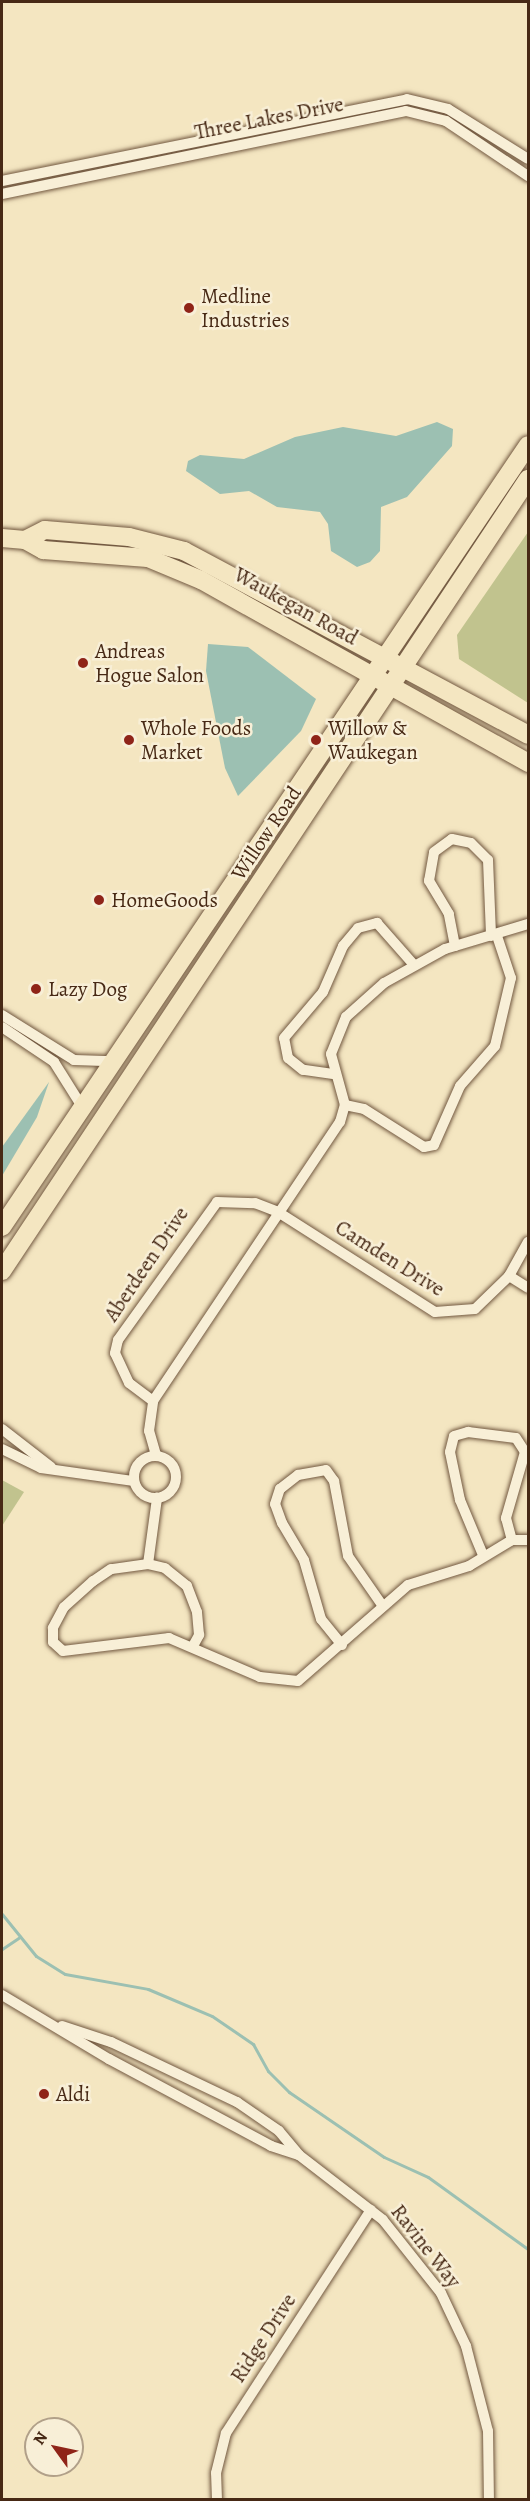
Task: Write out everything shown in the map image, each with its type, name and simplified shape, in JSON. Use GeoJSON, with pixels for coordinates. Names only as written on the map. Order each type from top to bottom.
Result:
{"type":"FeatureCollection","features":[{"type":"Feature","properties":{"kind":"main road","name":"Willow Road"},"geometry":{"type":"LineString","coordinates":[[2,1227],[81,1105],[374,676],[528,445]]}},
{"type":"Feature","properties":{"kind":"main road","name":"Willow Road"},"geometry":{"type":"LineString","coordinates":[[2,1270],[528,479]]}},
{"type":"Feature","properties":{"kind":"main road","name":"Waukegan Road"},"geometry":{"type":"LineString","coordinates":[[25,540],[45,530],[129,537],[184,551],[387,656],[528,735]]}},
{"type":"Feature","properties":{"kind":"main road","name":"Waukegan Road"},"geometry":{"type":"LineString","coordinates":[[2,538],[25,540],[43,550],[148,558],[220,589],[528,763]]}},
{"type":"Feature","properties":{"kind":"street","name":"Three Lakes Drive"},"geometry":{"type":"LineString","coordinates":[[2,181],[407,99],[448,109],[528,159]]}},
{"type":"Feature","properties":{"kind":"street","name":"Three Lakes Drive"},"geometry":{"type":"LineString","coordinates":[[2,194],[406,111],[446,121],[528,176]]}},
{"type":"Feature","properties":{"kind":"street"},"geometry":{"type":"LineString","coordinates":[[345,1106],[364,1109],[424,1147],[434,1145],[460,1086],[495,1046],[511,978],[494,936],[488,860],[471,843],[452,839],[434,852],[429,881],[449,914],[455,946]]}},
{"type":"Feature","properties":{"kind":"street"},"geometry":{"type":"LineString","coordinates":[[333,1074],[303,1070],[288,1058],[284,1038],[322,992],[343,946],[358,928],[377,923],[414,965]]}},
{"type":"Feature","properties":{"kind":"street"},"geometry":{"type":"LineString","coordinates":[[345,1106],[333,1074],[334,1037],[350,1012],[414,965],[455,946],[528,924]]}},
{"type":"Feature","properties":{"kind":"street"},"geometry":{"type":"LineString","coordinates":[[2,1015],[74,1060],[112,1060]]}},
{"type":"Feature","properties":{"kind":"street"},"geometry":{"type":"LineString","coordinates":[[2,1027],[54,1062],[81,1105]]}},
{"type":"Feature","properties":{"kind":"street"},"geometry":{"type":"LineString","coordinates":[[2,1449],[23,1462],[134,1481],[145,1496],[157,1498],[170,1492],[176,1480],[173,1466],[156,1455],[149,1431],[153,1401],[345,1106]]}},
{"type":"Feature","properties":{"kind":"street","name":"Aberdeen Drive"},"geometry":{"type":"LineString","coordinates":[[153,1401],[129,1383],[115,1353],[118,1340],[217,1202],[255,1203],[278,1212]]}},
{"type":"Feature","properties":{"kind":"street","name":"Camden Drive"},"geometry":{"type":"LineString","coordinates":[[278,1212],[435,1312],[475,1309],[509,1276],[528,1242]]}},
{"type":"Feature","properties":{"kind":"street"},"geometry":{"type":"LineString","coordinates":[[509,1276],[528,1288]]}},
{"type":"Feature","properties":{"kind":"street"},"geometry":{"type":"LineString","coordinates":[[2,1429],[51,1467]]}},
{"type":"Feature","properties":{"kind":"street"},"geometry":{"type":"LineString","coordinates":[[483,1555],[460,1500],[450,1452],[454,1436],[468,1432],[516,1438],[525,1452],[506,1518],[512,1540]]}},
{"type":"Feature","properties":{"kind":"street"},"geometry":{"type":"LineString","coordinates":[[134,1481],[138,1463],[156,1455]]}},
{"type":"Feature","properties":{"kind":"street"},"geometry":{"type":"LineString","coordinates":[[342,1645],[321,1619],[304,1560],[275,1504],[280,1489],[298,1475],[326,1470],[334,1481],[348,1556],[382,1605]]}},
{"type":"Feature","properties":{"kind":"street"},"geometry":{"type":"LineString","coordinates":[[148,1564],[157,1498]]}},
{"type":"Feature","properties":{"kind":"street"},"geometry":{"type":"LineString","coordinates":[[193,1646],[198,1624],[187,1586],[165,1568],[148,1564],[111,1569],[78,1592],[53,1628],[53,1641],[63,1651],[157,1637],[193,1646],[281,1683],[306,1676],[342,1645],[382,1605],[408,1585],[469,1566],[483,1555],[512,1540],[528,1540]]}},
{"type":"Feature","properties":{"kind":"street","name":"Ravine Way"},"geometry":{"type":"LineString","coordinates":[[2,1995],[62,2026],[109,2059],[271,2146],[299,2155]]}},
{"type":"Feature","properties":{"kind":"street","name":"Ravine Way"},"geometry":{"type":"LineString","coordinates":[[62,2026],[111,2042],[237,2102],[279,2131],[299,2155],[371,2210],[428,2274],[466,2346],[489,2437],[489,2499]]}},
{"type":"Feature","properties":{"kind":"street","name":"Ridge Drive"},"geometry":{"type":"LineString","coordinates":[[218,2499],[216,2473],[226,2433],[371,2210]]}},
{"type":"Feature","properties":{"kind":"green space"},"geometry":{"type":"Polygon","coordinates":[[[528,532],[528,703],[459,659],[457,635],[528,532]]]}},
{"type":"Feature","properties":{"kind":"green space"},"geometry":{"type":"Polygon","coordinates":[[[2,1480],[24,1492],[2,1526],[2,1480]]]}},
{"type":"Feature","properties":{"kind":"shaded area"},"geometry":{"type":"Polygon","coordinates":[[[437,422],[453,429],[452,446],[407,497],[381,507],[380,551],[370,562],[357,567],[331,551],[328,524],[320,512],[277,507],[249,491],[220,494],[186,471],[188,461],[200,455],[244,459],[295,437],[343,427],[396,436],[437,422]]]}},
{"type":"Feature","properties":{"kind":"shaded area"},"geometry":{"type":"Polygon","coordinates":[[[208,644],[248,647],[316,699],[301,731],[238,796],[225,768],[206,671],[208,644]]]}},
{"type":"Feature","properties":{"kind":"shaded area"},"geometry":{"type":"Polygon","coordinates":[[[49,1082],[37,1117],[2,1176],[2,1147],[49,1082]]]}},
{"type":"Feature","properties":{"kind":"waterway"},"geometry":{"type":"LineString","coordinates":[[2,1914],[36,1956],[65,1974],[148,1989],[212,2016],[253,2044],[268,2071],[289,2092],[384,2157],[428,2177],[528,2249]]}},
{"type":"Feature","properties":{"kind":"waterway"},"geometry":{"type":"LineString","coordinates":[[2,1949],[20,1937]]}},
{"type":"Feature","properties":{"kind":"place","name":"Medline Industries"},"geometry":{"type":"Point","coordinates":[189,308]}},
{"type":"Feature","properties":{"kind":"place","name":"Andreas Hogue Salon"},"geometry":{"type":"Point","coordinates":[83,663]}},
{"type":"Feature","properties":{"kind":"place","name":"Whole Foods Market"},"geometry":{"type":"Point","coordinates":[129,740]}},
{"type":"Feature","properties":{"kind":"place","name":"Willow & Waukegan"},"geometry":{"type":"Point","coordinates":[316,740]}},
{"type":"Feature","properties":{"kind":"place","name":"HomeGoods"},"geometry":{"type":"Point","coordinates":[99,900]}},
{"type":"Feature","properties":{"kind":"place","name":"Lazy Dog"},"geometry":{"type":"Point","coordinates":[36,989]}},
{"type":"Feature","properties":{"kind":"place","name":"Aldi"},"geometry":{"type":"Point","coordinates":[44,2094]}}]}
